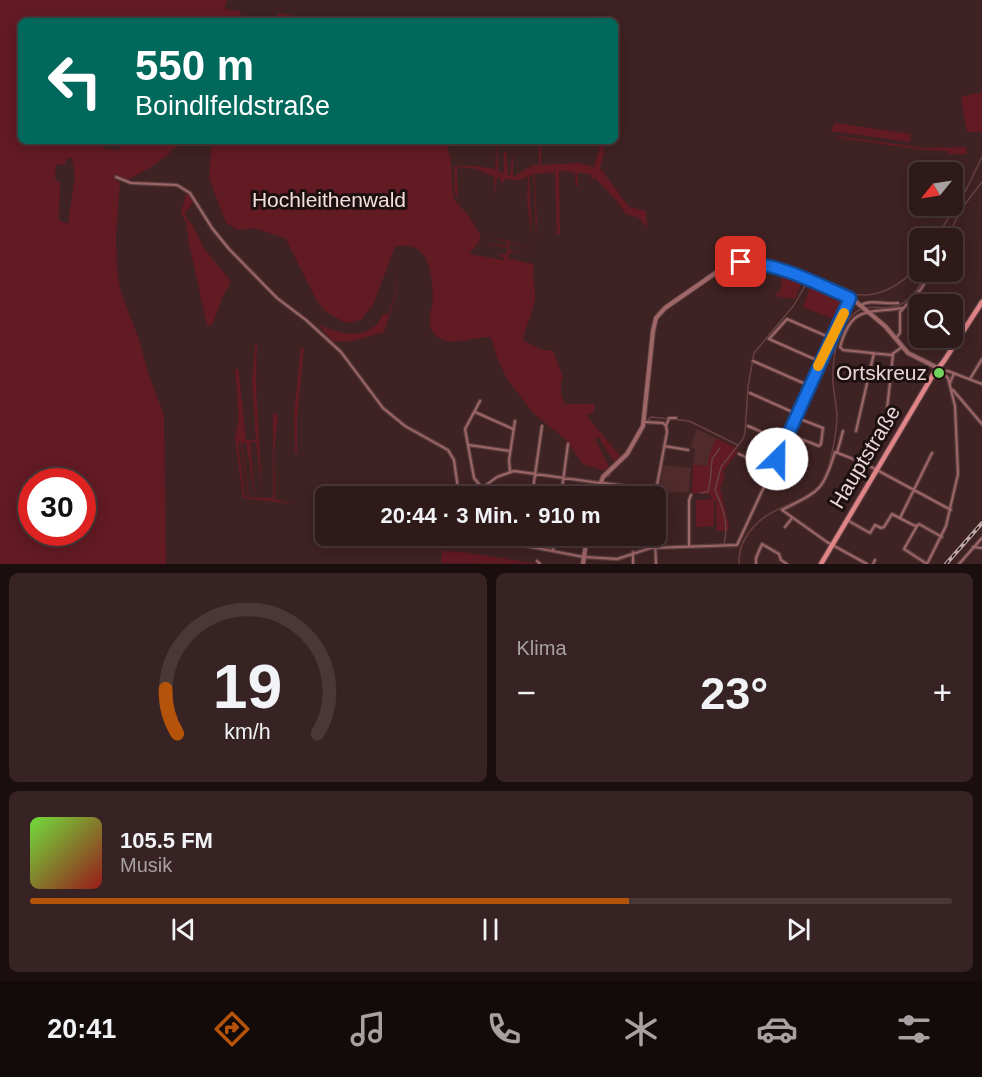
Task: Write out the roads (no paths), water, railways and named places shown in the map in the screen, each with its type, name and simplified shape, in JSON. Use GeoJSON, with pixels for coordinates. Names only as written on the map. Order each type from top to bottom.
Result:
{"type":"FeatureCollection","features":[{"type":"Feature","properties":{"kind":"main road","name":"Hauptstraße"},"geometry":{"type":"LineString","coordinates":[[821,564],[982,302]]}},
{"type":"Feature","properties":{"kind":"street"},"geometry":{"type":"LineString","coordinates":[[116,177],[135,184],[177,185],[190,193],[212,228],[229,249],[277,298],[306,320],[341,352],[383,408],[405,426],[448,450],[454,460],[458,486]]}},
{"type":"Feature","properties":{"kind":"street"},"geometry":{"type":"LineString","coordinates":[[601,486],[606,473],[627,454],[645,422],[656,318],[665,308],[733,262],[765,265],[816,282],[850,298],[885,326],[902,347],[916,358],[982,384]]}},
{"type":"Feature","properties":{"kind":"street"},"geometry":{"type":"LineString","coordinates":[[896,339],[900,333],[899,315],[902,308],[925,282]]}},
{"type":"Feature","properties":{"kind":"street"},"geometry":{"type":"LineString","coordinates":[[526,546],[584,557],[618,559],[633,552],[655,547],[735,545],[747,526],[850,298]]}},
{"type":"Feature","properties":{"kind":"street"},"geometry":{"type":"LineString","coordinates":[[898,303],[869,302],[851,322],[840,348],[893,354],[902,347]]}},
{"type":"Feature","properties":{"kind":"street"},"geometry":{"type":"LineString","coordinates":[[865,308],[902,308]]}},
{"type":"Feature","properties":{"kind":"street"},"geometry":{"type":"LineString","coordinates":[[821,362],[769,339],[788,319],[832,339]]}},
{"type":"Feature","properties":{"kind":"street"},"geometry":{"type":"LineString","coordinates":[[856,431],[874,353]]}},
{"type":"Feature","properties":{"kind":"street"},"geometry":{"type":"LineString","coordinates":[[864,463],[886,418],[893,354]]}},
{"type":"Feature","properties":{"kind":"street"},"geometry":{"type":"LineString","coordinates":[[970,379],[982,359]]}},
{"type":"Feature","properties":{"kind":"street"},"geometry":{"type":"LineString","coordinates":[[753,361],[810,386]]}},
{"type":"Feature","properties":{"kind":"street"},"geometry":{"type":"LineString","coordinates":[[916,526],[904,549],[927,564],[942,537],[951,510],[958,474],[956,422],[951,388],[941,368]]}},
{"type":"Feature","properties":{"kind":"street"},"geometry":{"type":"LineString","coordinates":[[950,383],[954,373]]}},
{"type":"Feature","properties":{"kind":"street"},"geometry":{"type":"LineString","coordinates":[[951,388],[982,424]]}},
{"type":"Feature","properties":{"kind":"street"},"geometry":{"type":"LineString","coordinates":[[750,393],[824,428],[819,446],[788,434]]}},
{"type":"Feature","properties":{"kind":"street"},"geometry":{"type":"LineString","coordinates":[[480,401],[465,428],[474,478],[480,486]]}},
{"type":"Feature","properties":{"kind":"street"},"geometry":{"type":"LineString","coordinates":[[474,413],[477,412],[513,429]]}},
{"type":"Feature","properties":{"kind":"street"},"geometry":{"type":"LineString","coordinates":[[656,486],[668,430],[666,426],[668,420],[676,418]]}},
{"type":"Feature","properties":{"kind":"street"},"geometry":{"type":"LineString","coordinates":[[510,472],[510,451],[515,421]]}},
{"type":"Feature","properties":{"kind":"street"},"geometry":{"type":"LineString","coordinates":[[645,422],[663,423],[666,426]]}},
{"type":"Feature","properties":{"kind":"street"},"geometry":{"type":"LineString","coordinates":[[533,486],[542,426]]}},
{"type":"Feature","properties":{"kind":"street"},"geometry":{"type":"LineString","coordinates":[[748,426],[785,442]]}},
{"type":"Feature","properties":{"kind":"street"},"geometry":{"type":"LineString","coordinates":[[843,431],[822,486],[811,495],[783,510],[832,545],[867,564]]}},
{"type":"Feature","properties":{"kind":"street"},"geometry":{"type":"LineString","coordinates":[[562,486],[568,444]]}},
{"type":"Feature","properties":{"kind":"street"},"geometry":{"type":"LineString","coordinates":[[468,445],[510,451]]}},
{"type":"Feature","properties":{"kind":"street"},"geometry":{"type":"LineString","coordinates":[[664,446],[688,450]]}},
{"type":"Feature","properties":{"kind":"street"},"geometry":{"type":"LineString","coordinates":[[836,453],[864,463],[951,510]]}},
{"type":"Feature","properties":{"kind":"street"},"geometry":{"type":"LineString","coordinates":[[900,518],[932,453]]}},
{"type":"Feature","properties":{"kind":"street"},"geometry":{"type":"LineString","coordinates":[[739,454],[772,469]]}},
{"type":"Feature","properties":{"kind":"street"},"geometry":{"type":"LineString","coordinates":[[485,486],[497,477],[510,472],[563,477],[618,486]]}},
{"type":"Feature","properties":{"kind":"street"},"geometry":{"type":"LineString","coordinates":[[689,546],[689,500],[691,495]]}},
{"type":"Feature","properties":{"kind":"street"},"geometry":{"type":"LineString","coordinates":[[847,520],[870,533],[875,525],[884,527],[892,514],[916,526],[919,524],[942,537]]}},
{"type":"Feature","properties":{"kind":"street"},"geometry":{"type":"LineString","coordinates":[[785,527],[792,518]]}},
{"type":"Feature","properties":{"kind":"street"},"geometry":{"type":"LineString","coordinates":[[959,564],[982,538]]}},
{"type":"Feature","properties":{"kind":"street"},"geometry":{"type":"LineString","coordinates":[[756,564],[761,544],[779,554],[781,560],[787,564]]}},
{"type":"Feature","properties":{"kind":"street"},"geometry":{"type":"LineString","coordinates":[[553,551],[554,546]]}},
{"type":"Feature","properties":{"kind":"street"},"geometry":{"type":"LineString","coordinates":[[583,564],[586,546]]}},
{"type":"Feature","properties":{"kind":"street"},"geometry":{"type":"LineString","coordinates":[[655,547],[656,564]]}},
{"type":"Feature","properties":{"kind":"street"},"geometry":{"type":"LineString","coordinates":[[973,547],[982,548]]}},
{"type":"Feature","properties":{"kind":"street"},"geometry":{"type":"LineString","coordinates":[[633,552],[633,564]]}},
{"type":"Feature","properties":{"kind":"street"},"geometry":{"type":"LineString","coordinates":[[607,558],[607,564]]}},
{"type":"Feature","properties":{"kind":"street"},"geometry":{"type":"LineString","coordinates":[[778,564],[781,560]]}},
{"type":"Feature","properties":{"kind":"street"},"geometry":{"type":"LineString","coordinates":[[873,564],[875,560]]}},
{"type":"Feature","properties":{"kind":"street"},"geometry":{"type":"LineString","coordinates":[[537,561],[540,564]]}},
{"type":"Feature","properties":{"kind":"waterway"},"geometry":{"type":"LineString","coordinates":[[942,228],[966,190],[982,157]]}},
{"type":"Feature","properties":{"kind":"waterway"},"geometry":{"type":"LineString","coordinates":[[952,228],[962,208],[982,182]]}},
{"type":"Feature","properties":{"kind":"waterway"},"geometry":{"type":"LineString","coordinates":[[816,280],[820,279],[845,292],[867,295],[887,290],[909,275]]}},
{"type":"Feature","properties":{"kind":"waterway"},"geometry":{"type":"LineString","coordinates":[[724,544],[726,529],[724,516],[715,490],[721,467],[743,439],[745,433],[748,387],[754,353],[794,305],[806,284],[811,281]]}},
{"type":"Feature","properties":{"kind":"waterway"},"geometry":{"type":"LineString","coordinates":[[866,308],[900,305],[922,282]]}},
{"type":"Feature","properties":{"kind":"waterway"},"geometry":{"type":"LineString","coordinates":[[739,564],[742,545],[755,525],[772,512],[807,495],[818,487],[824,478],[837,425],[833,383],[835,352],[846,322],[861,309]]}},
{"type":"Feature","properties":{"kind":"waterway"},"geometry":{"type":"LineString","coordinates":[[648,420],[651,417],[689,421],[738,445]]}},
{"type":"Feature","properties":{"kind":"waterway"},"geometry":{"type":"LineString","coordinates":[[710,484],[712,459],[720,448]]}},
{"type":"Feature","properties":{"kind":"waterway"},"geometry":{"type":"LineString","coordinates":[[700,493],[708,492],[710,482]]}},
{"type":"Feature","properties":{"kind":"railway"},"geometry":{"type":"LineString","coordinates":[[946,564],[982,523]]}},
{"type":"Feature","properties":{"kind":"place","name":"Ortskreuz"},"geometry":{"type":"Point","coordinates":[939,373]}},
{"type":"Feature","properties":{"kind":"park label","name":"Hochleithenwald"},"geometry":{"type":"Point","coordinates":[329,200]}}]}
